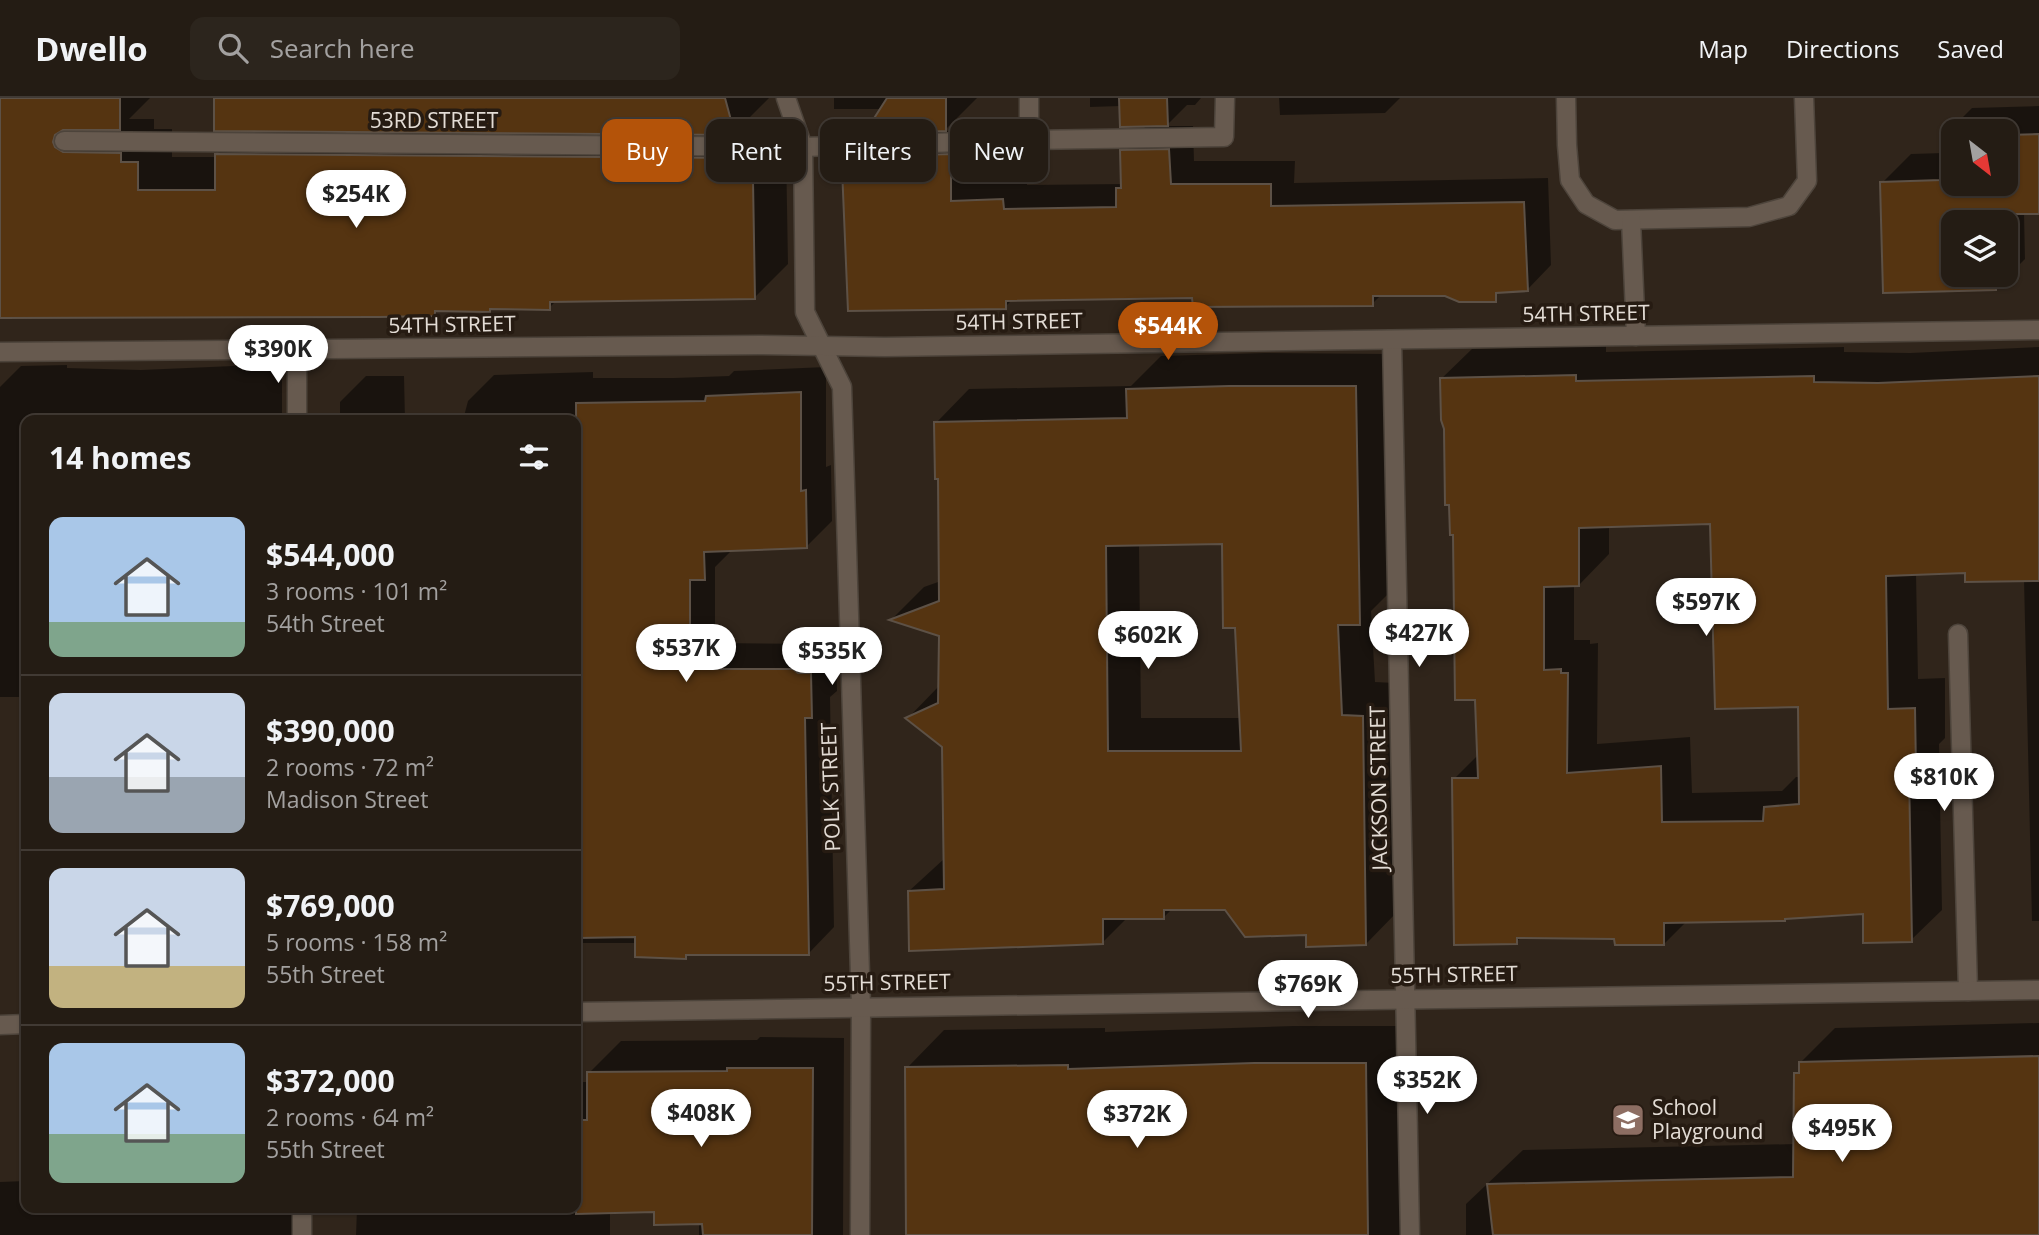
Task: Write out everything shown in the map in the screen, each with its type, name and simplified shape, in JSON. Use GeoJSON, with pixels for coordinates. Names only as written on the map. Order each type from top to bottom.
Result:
{"type":"FeatureCollection","features":[{"type":"Feature","properties":{"kind":"street","name":"POLK STREET"},"geometry":{"type":"LineString","coordinates":[[786,98],[793,119]]}},
{"type":"Feature","properties":{"kind":"street"},"geometry":{"type":"LineString","coordinates":[[1029,98],[1029,119]]}},
{"type":"Feature","properties":{"kind":"street","name":"53RD STREET"},"geometry":{"type":"LineString","coordinates":[[1048,139],[1224,137],[1225,98]]}},
{"type":"Feature","properties":{"kind":"street"},"geometry":{"type":"LineString","coordinates":[[1566,98],[1570,180],[1586,204],[1615,220],[1749,217],[1789,206],[1807,181],[1804,98]]}},
{"type":"Feature","properties":{"kind":"street","name":"53RD STREET"},"geometry":{"type":"LineString","coordinates":[[64,141],[706,146]]}},
{"type":"Feature","properties":{"kind":"street","name":"53RD STREET"},"geometry":{"type":"LineString","coordinates":[[806,147],[950,142]]}},
{"type":"Feature","properties":{"kind":"street","name":"POLK STREET"},"geometry":{"type":"LineString","coordinates":[[803,182],[805,312],[842,387],[861,1006],[860,1235]]}},
{"type":"Feature","properties":{"kind":"street"},"geometry":{"type":"LineString","coordinates":[[1631,220],[1636,336]]}},
{"type":"Feature","properties":{"kind":"street","name":"54TH STREET"},"geometry":{"type":"LineString","coordinates":[[0,352],[744,345],[823,347],[2039,330]]}},
{"type":"Feature","properties":{"kind":"street","name":"JACKSON STREET"},"geometry":{"type":"LineString","coordinates":[[1392,340],[1410,1235]]}},
{"type":"Feature","properties":{"kind":"street"},"geometry":{"type":"LineString","coordinates":[[297,349],[297,415]]}},
{"type":"Feature","properties":{"kind":"street"},"geometry":{"type":"LineString","coordinates":[[1958,634],[1968,991]]}},
{"type":"Feature","properties":{"kind":"street","name":"55TH STREET"},"geometry":{"type":"LineString","coordinates":[[581,1012],[2039,990]]}},
{"type":"Feature","properties":{"kind":"street"},"geometry":{"type":"LineString","coordinates":[[0,1025],[21,1024]]}},
{"type":"Feature","properties":{"kind":"street"},"geometry":{"type":"LineString","coordinates":[[302,1213],[302,1235]]}},
{"type":"Feature","properties":{"kind":"building"},"geometry":{"type":"Polygon","coordinates":[[[0,98],[120,98],[120,130],[63,130],[55,135],[53,142],[55,147],[63,152],[121,153],[121,162],[138,162],[138,190],[215,190],[215,154],[602,157],[602,182],[692,182],[692,158],[706,158],[706,182],[753,182],[755,299],[550,302],[550,310],[435,311],[435,316],[0,318],[0,98]]]}},
{"type":"Feature","properties":{"kind":"building"},"geometry":{"type":"Polygon","coordinates":[[[214,98],[725,98],[731,119],[706,119],[706,135],[692,135],[692,119],[602,119],[602,134],[214,131],[214,98]]]}},
{"type":"Feature","properties":{"kind":"building"},"geometry":{"type":"Polygon","coordinates":[[[887,98],[946,98],[946,131],[936,131],[936,119],[874,119],[887,98]]]}},
{"type":"Feature","properties":{"kind":"building"},"geometry":{"type":"Polygon","coordinates":[[[1119,98],[1167,98],[1168,126],[1120,127],[1119,98]]]}},
{"type":"Feature","properties":{"kind":"building"},"geometry":{"type":"Polygon","coordinates":[[[2039,134],[2039,214],[2018,214],[2018,210],[1941,210],[1941,287],[1996,287],[1996,290],[1883,293],[1880,182],[1941,180],[1941,196],[2018,196],[2018,135],[2039,134]]]}},
{"type":"Feature","properties":{"kind":"building"},"geometry":{"type":"Polygon","coordinates":[[[1169,149],[1171,184],[1271,184],[1271,206],[1524,202],[1528,291],[1496,293],[1496,302],[1459,302],[1445,296],[1373,296],[1373,306],[1193,307],[1192,298],[1006,301],[1006,309],[848,311],[843,182],[936,182],[936,154],[950,154],[951,201],[1003,199],[1004,209],[1116,207],[1116,188],[1121,188],[1120,150],[1169,149]]]}},
{"type":"Feature","properties":{"kind":"building"},"geometry":{"type":"Polygon","coordinates":[[[1576,375],[1576,381],[1814,376],[1814,382],[1878,383],[2039,376],[2039,581],[1965,582],[1965,573],[1886,576],[1888,709],[1915,708],[1916,771],[1909,771],[1912,942],[1863,943],[1863,914],[1785,921],[1664,923],[1664,945],[1615,945],[1614,939],[1517,938],[1517,944],[1454,945],[1452,778],[1478,778],[1475,700],[1455,700],[1453,535],[1450,535],[1449,505],[1445,505],[1440,378],[1576,375]],[[1710,524],[1579,528],[1579,586],[1544,587],[1544,670],[1561,669],[1561,673],[1568,673],[1567,773],[1661,766],[1662,822],[1763,821],[1764,807],[1799,804],[1798,707],[1715,709],[1710,524]]]}},
{"type":"Feature","properties":{"kind":"building"},"geometry":{"type":"Polygon","coordinates":[[[1356,386],[1360,625],[1338,625],[1342,715],[1363,716],[1366,945],[1306,947],[1306,935],[1245,937],[1225,910],[1164,910],[1164,919],[1103,919],[1103,944],[909,951],[908,891],[944,889],[942,747],[905,718],[938,703],[939,636],[889,620],[939,601],[938,479],[935,479],[934,422],[1127,418],[1126,389],[1356,386]],[[1222,544],[1106,546],[1108,751],[1241,751],[1235,628],[1223,628],[1222,544]]]}},
{"type":"Feature","properties":{"kind":"building"},"geometry":{"type":"Polygon","coordinates":[[[801,392],[801,491],[806,490],[807,548],[704,552],[705,580],[690,580],[690,669],[793,669],[798,673],[811,673],[812,718],[805,718],[809,955],[686,955],[686,959],[635,957],[635,937],[581,938],[581,415],[576,415],[576,403],[705,401],[706,396],[801,392]]]}},
{"type":"Feature","properties":{"kind":"building"},"geometry":{"type":"Polygon","coordinates":[[[2039,1056],[2039,1235],[1493,1235],[1487,1184],[1793,1177],[1794,1073],[1799,1073],[1799,1062],[2039,1056]]]}},
{"type":"Feature","properties":{"kind":"building"},"geometry":{"type":"Polygon","coordinates":[[[1254,1063],[1366,1063],[1368,1235],[906,1235],[905,1067],[1068,1065],[1068,1069],[1254,1063]]]}},
{"type":"Feature","properties":{"kind":"building"},"geometry":{"type":"Polygon","coordinates":[[[727,1068],[813,1068],[812,1235],[703,1235],[702,1224],[654,1225],[654,1212],[576,1214],[581,1213],[581,1120],[587,1120],[587,1072],[727,1071],[727,1068]]]}},
{"type":"Feature","properties":{"kind":"place","name":"School Playground"},"geometry":{"type":"Point","coordinates":[1628,1120]}}]}
